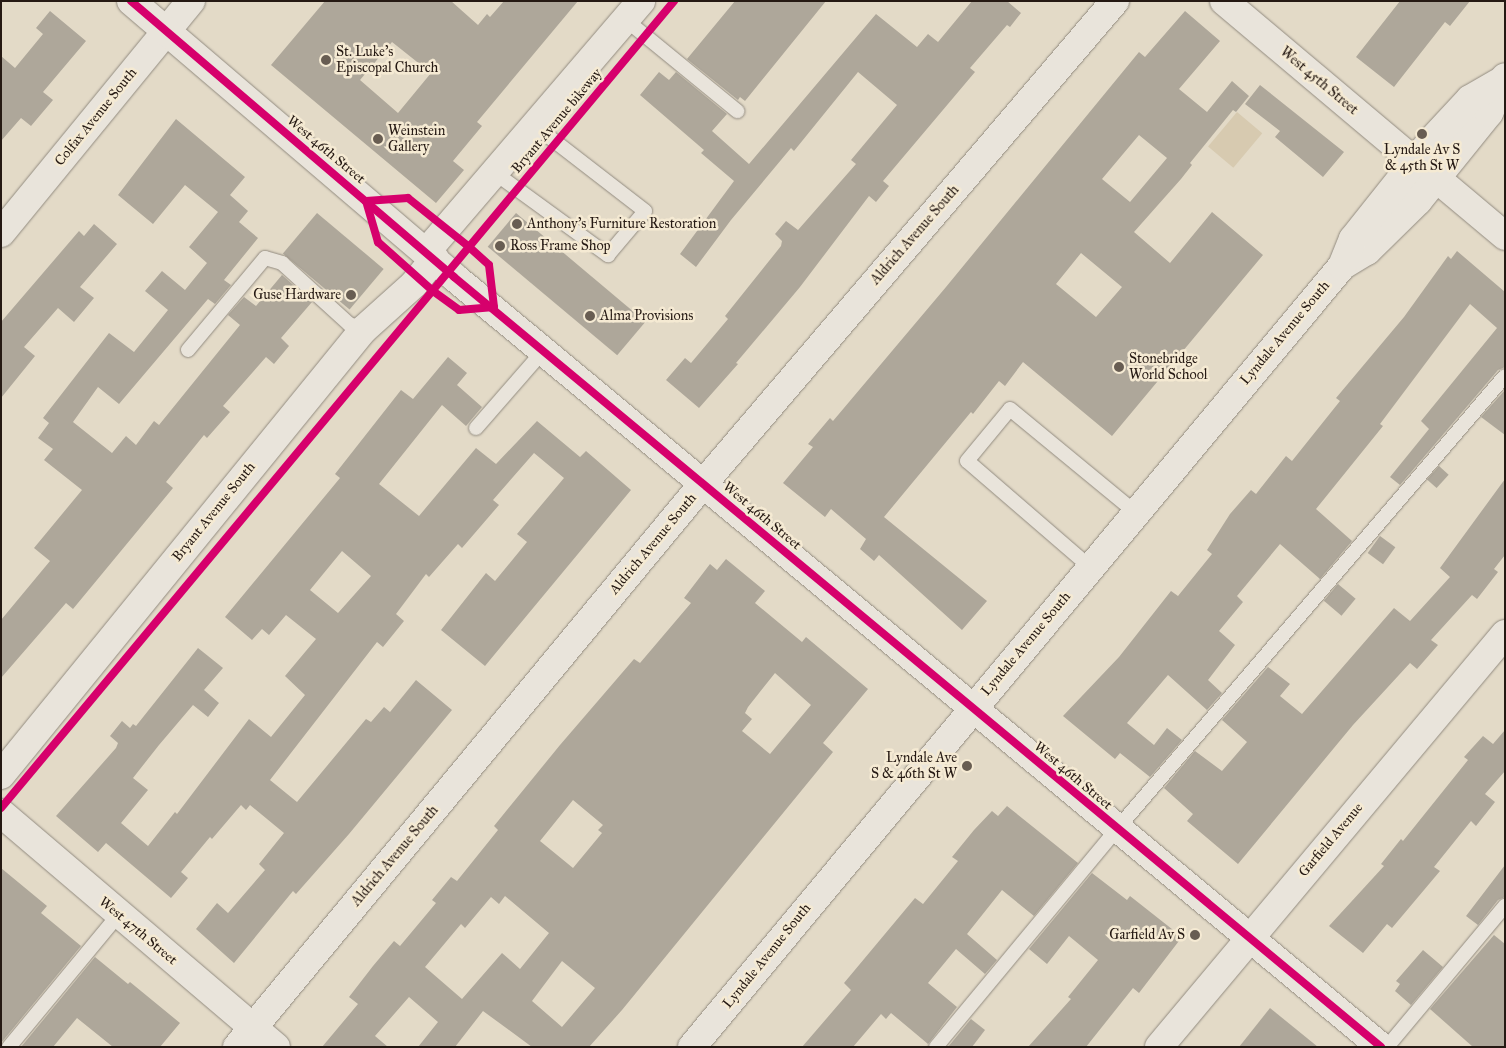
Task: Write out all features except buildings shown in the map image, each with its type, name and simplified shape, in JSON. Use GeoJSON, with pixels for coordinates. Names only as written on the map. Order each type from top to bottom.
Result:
{"type":"FeatureCollection","features":[{"type":"Feature","properties":{"kind":"street","name":"West 46th Street"},"geometry":{"type":"LineString","coordinates":[[130,1],[703,484],[1381,1047]]}},
{"type":"Feature","properties":{"kind":"street","name":"Colfax Avenue South"},"geometry":{"type":"LineString","coordinates":[[1,233],[192,1]]}},
{"type":"Feature","properties":{"kind":"street","name":"Aldrich Avenue South"},"geometry":{"type":"LineString","coordinates":[[245,1037],[703,484],[1116,1]]}},
{"type":"Feature","properties":{"kind":"street","name":"West 45th Street"},"geometry":{"type":"LineString","coordinates":[[1224,1],[1505,236]]}},
{"type":"Feature","properties":{"kind":"street","name":"Bryant Avenue South"},"geometry":{"type":"LineString","coordinates":[[1,775],[362,330],[414,284],[431,254],[495,173],[633,10]]}},
{"type":"Feature","properties":{"kind":"street","name":"Lyndale Avenue South"},"geometry":{"type":"LineString","coordinates":[[692,1047],[1342,266],[1366,251],[1418,201],[1425,170],[1470,99],[1503,79]]}},
{"type":"Feature","properties":{"kind":"street","name":"Garfield Avenue"},"geometry":{"type":"LineString","coordinates":[[1159,1047],[1249,937],[1505,634]]}},
{"type":"Feature","properties":{"kind":"street","name":"West 47th Street"},"geometry":{"type":"LineString","coordinates":[[1,813],[119,914],[245,1037],[276,1047]]}},
{"type":"Feature","properties":{"kind":"lane"},"geometry":{"type":"LineString","coordinates":[[633,10],[738,112]]}},
{"type":"Feature","properties":{"kind":"lane"},"geometry":{"type":"LineString","coordinates":[[495,173],[608,255],[645,211],[535,126]]}},
{"type":"Feature","properties":{"kind":"lane"},"geometry":{"type":"LineString","coordinates":[[188,350],[265,258],[282,263],[349,324],[362,330]]}},
{"type":"Feature","properties":{"kind":"lane"},"geometry":{"type":"LineString","coordinates":[[476,428],[544,350]]}},
{"type":"Feature","properties":{"kind":"lane"},"geometry":{"type":"LineString","coordinates":[[936,1047],[1117,828],[1505,376]]}},
{"type":"Feature","properties":{"kind":"lane"},"geometry":{"type":"LineString","coordinates":[[1090,567],[967,461],[1010,409],[1136,513]]}},
{"type":"Feature","properties":{"kind":"lane"},"geometry":{"type":"LineString","coordinates":[[1387,1047],[1505,906]]}},
{"type":"Feature","properties":{"kind":"lane"},"geometry":{"type":"LineString","coordinates":[[10,1047],[119,914]]}},
{"type":"Feature","properties":{"kind":"shaded area"},"geometry":{"type":"Polygon","coordinates":[[[1237,112],[1262,133],[1233,168],[1208,146],[1237,112]]]}},
{"type":"Feature","properties":{"kind":"cycle path"},"geometry":{"type":"LineString","coordinates":[[131,1],[454,277],[1381,1047]]}},
{"type":"Feature","properties":{"kind":"cycle path","name":"Bryant Avenue bikeway"},"geometry":{"type":"LineString","coordinates":[[1,808],[674,1]]}},
{"type":"Feature","properties":{"kind":"cycle path"},"geometry":{"type":"LineString","coordinates":[[366,201],[408,198],[468,246],[489,265],[494,307]]}},
{"type":"Feature","properties":{"kind":"cycle path"},"geometry":{"type":"LineString","coordinates":[[366,201],[378,242],[433,291],[459,310],[494,307]]}},
{"type":"Feature","properties":{"kind":"place","name":"St. Luke's Episcopal Church"},"geometry":{"type":"Point","coordinates":[326,60]}},
{"type":"Feature","properties":{"kind":"place","name":"Lyndale Av S & 45th St W"},"geometry":{"type":"Point","coordinates":[1422,134]}},
{"type":"Feature","properties":{"kind":"place","name":"Weinstein Gallery"},"geometry":{"type":"Point","coordinates":[378,139]}},
{"type":"Feature","properties":{"kind":"place","name":"Anthony's Furniture Restoration"},"geometry":{"type":"Point","coordinates":[517,224]}},
{"type":"Feature","properties":{"kind":"place","name":"Ross Frame Shop"},"geometry":{"type":"Point","coordinates":[500,246]}},
{"type":"Feature","properties":{"kind":"place","name":"Guse Hardware"},"geometry":{"type":"Point","coordinates":[351,295]}},
{"type":"Feature","properties":{"kind":"place","name":"Alma Provisions"},"geometry":{"type":"Point","coordinates":[590,316]}},
{"type":"Feature","properties":{"kind":"place","name":"Stonebridge World School"},"geometry":{"type":"Point","coordinates":[1119,367]}},
{"type":"Feature","properties":{"kind":"place","name":"Lyndale Ave S & 46th St W"},"geometry":{"type":"Point","coordinates":[967,766]}},
{"type":"Feature","properties":{"kind":"place","name":"Garfield Av S"},"geometry":{"type":"Point","coordinates":[1195,935]}}]}
